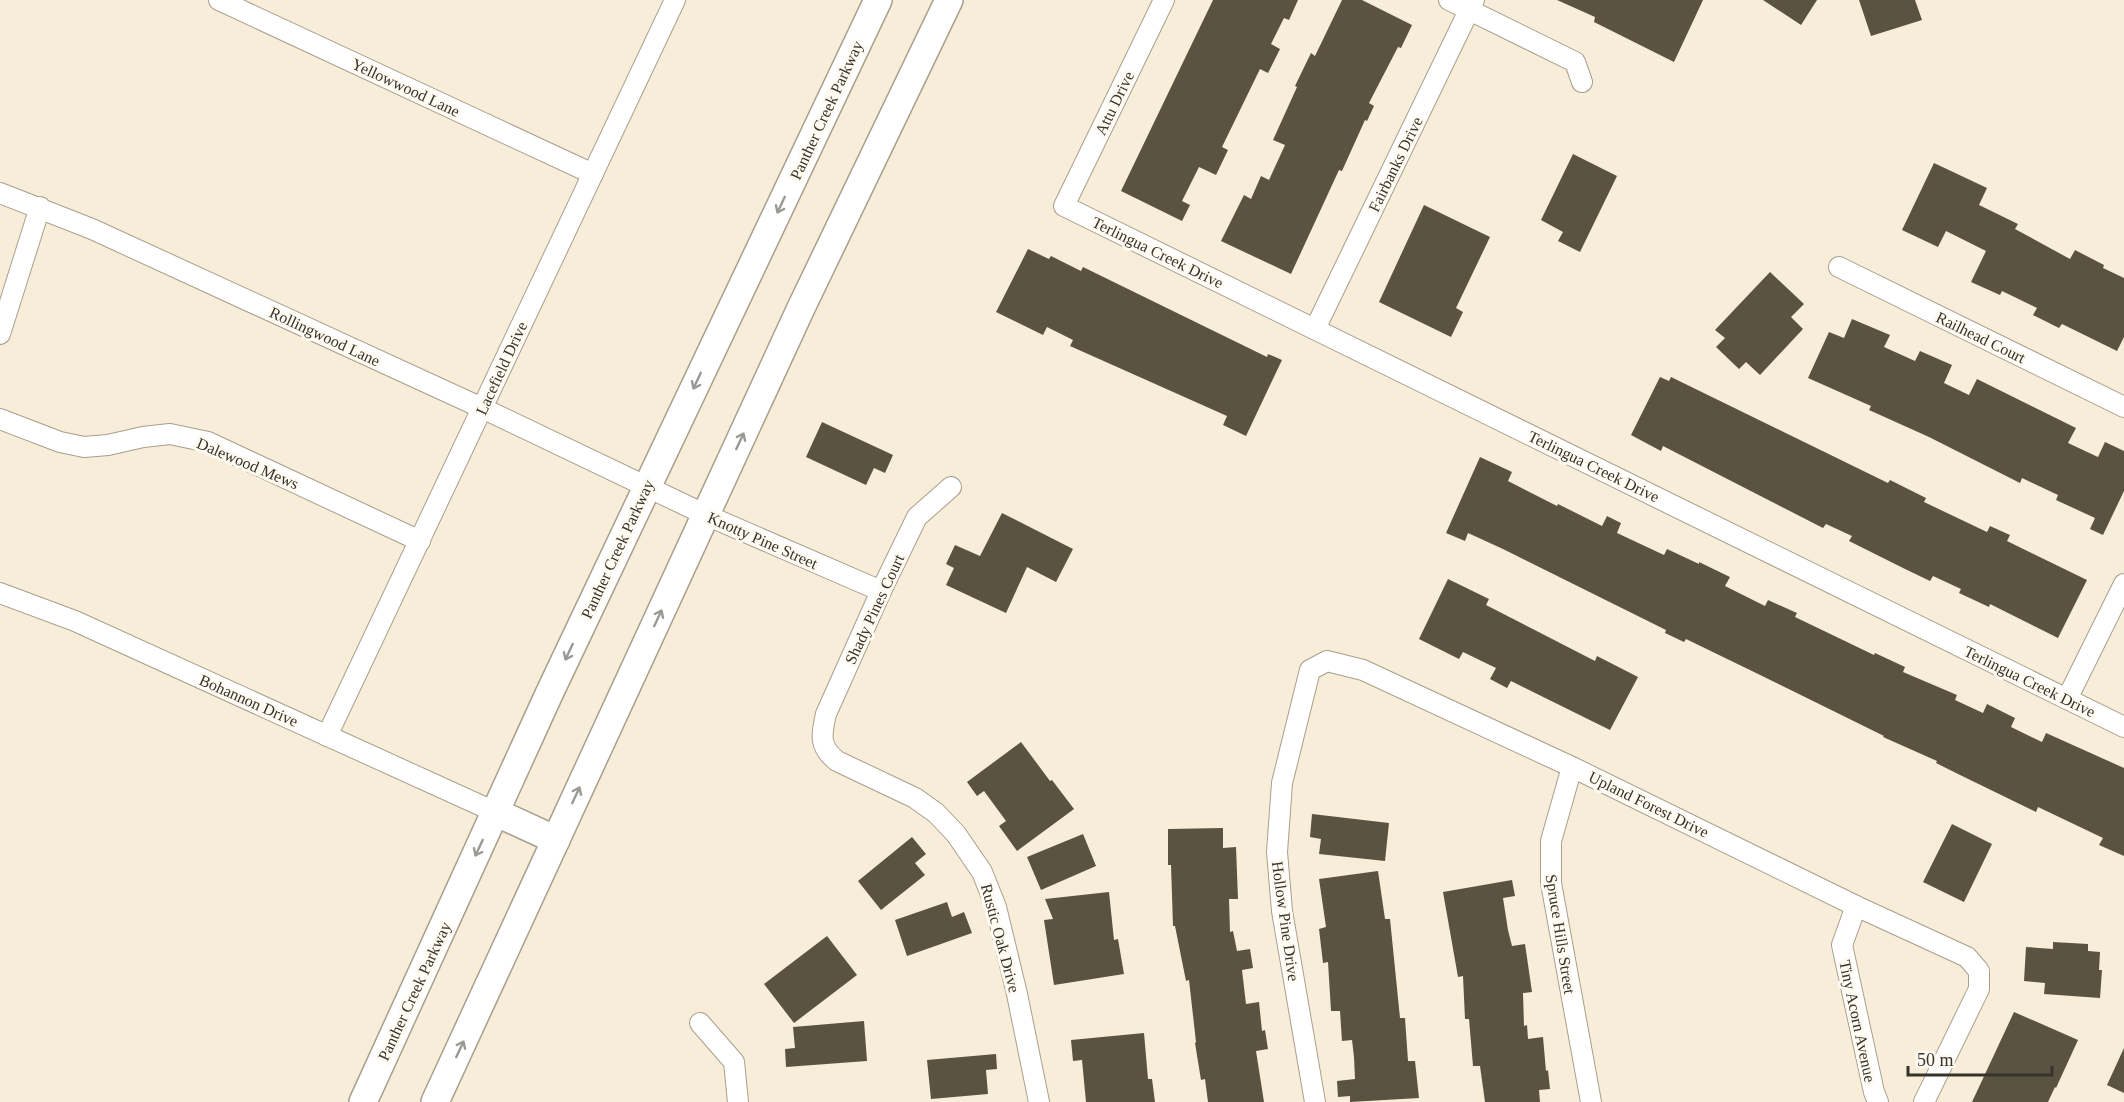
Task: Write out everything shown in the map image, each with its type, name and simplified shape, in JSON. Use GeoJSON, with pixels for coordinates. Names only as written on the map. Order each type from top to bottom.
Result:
{"type":"FeatureCollection","features":[{"type":"Feature","properties":{"kind":"main road","name":"Panther Creek Parkway"},"geometry":{"type":"LineString","coordinates":[[363,1102],[495,812],[878,0]]}},
{"type":"Feature","properties":{"kind":"main road"},"geometry":{"type":"LineString","coordinates":[[435,1102],[801,308],[950,0]]}},
{"type":"Feature","properties":{"kind":"main road"},"geometry":{"type":"LineString","coordinates":[[495,812],[556,840]]}},
{"type":"Feature","properties":{"kind":"street","name":"Yellowwood Lane"},"geometry":{"type":"LineString","coordinates":[[219,0],[593,174]]}},
{"type":"Feature","properties":{"kind":"street","name":"Lacefield Drive"},"geometry":{"type":"LineString","coordinates":[[327,735],[675,0]]}},
{"type":"Feature","properties":{"kind":"street","name":"Attu Drive"},"geometry":{"type":"LineString","coordinates":[[1064,206],[1164,0]]}},
{"type":"Feature","properties":{"kind":"street"},"geometry":{"type":"LineString","coordinates":[[1449,0],[1472,5],[1575,62],[1582,82]]}},
{"type":"Feature","properties":{"kind":"street","name":"Fairbanks Drive"},"geometry":{"type":"LineString","coordinates":[[1315,329],[1472,5]]}},
{"type":"Feature","properties":{"kind":"street","name":"Rollingwood Lane"},"geometry":{"type":"LineString","coordinates":[[0,193],[92,229],[482,408],[647,487]]}},
{"type":"Feature","properties":{"kind":"street","name":"Terlingua Creek Drive"},"geometry":{"type":"LineString","coordinates":[[1064,206],[2124,727]]}},
{"type":"Feature","properties":{"kind":"street"},"geometry":{"type":"LineString","coordinates":[[0,334],[40,207]]}},
{"type":"Feature","properties":{"kind":"street","name":"Railhead Court"},"geometry":{"type":"LineString","coordinates":[[1839,267],[2124,407]]}},
{"type":"Feature","properties":{"kind":"street","name":"Dalewood Mews"},"geometry":{"type":"LineString","coordinates":[[0,419],[60,442],[84,447],[170,434],[208,442],[420,541]]}},
{"type":"Feature","properties":{"kind":"street","name":"Knotty Pine Street"},"geometry":{"type":"LineString","coordinates":[[647,487],[881,591]]}},
{"type":"Feature","properties":{"kind":"street","name":"Shady Pines Court"},"geometry":{"type":"LineString","coordinates":[[824,746],[822,729],[826,714],[917,517],[951,487]]}},
{"type":"Feature","properties":{"kind":"street"},"geometry":{"type":"LineString","coordinates":[[2067,699],[2124,584]]}},
{"type":"Feature","properties":{"kind":"street","name":"Bohannon Drive"},"geometry":{"type":"LineString","coordinates":[[0,593],[75,621],[495,812]]}},
{"type":"Feature","properties":{"kind":"street","name":"Upland Forest Drive"},"geometry":{"type":"LineString","coordinates":[[1310,670],[1327,661],[1363,670],[1572,767],[1856,906],[1967,957],[1979,971],[1979,989],[1924,1102]]}},
{"type":"Feature","properties":{"kind":"street","name":"Hollow Pine Drive"},"geometry":{"type":"LineString","coordinates":[[1310,670],[1282,783],[1276,852],[1282,911],[1316,1102]]}},
{"type":"Feature","properties":{"kind":"street","name":"Rustic Oak Drive"},"geometry":{"type":"LineString","coordinates":[[824,746],[828,754],[837,762],[915,798],[936,813],[956,834],[982,872],[998,918],[1039,1102]]}},
{"type":"Feature","properties":{"kind":"street","name":"Spruce Hills Street"},"geometry":{"type":"LineString","coordinates":[[1572,767],[1551,841],[1551,883],[1591,1102]]}},
{"type":"Feature","properties":{"kind":"street","name":"Tiny Acorn Avenue"},"geometry":{"type":"LineString","coordinates":[[1856,906],[1842,945],[1878,1102]]}},
{"type":"Feature","properties":{"kind":"street"},"geometry":{"type":"LineString","coordinates":[[700,1023],[734,1062],[738,1102]]}},
{"type":"Feature","properties":{"kind":"building"},"geometry":{"type":"Polygon","coordinates":[[[1213,0],[1298,0],[1289,20],[1284,18],[1271,44],[1280,49],[1268,73],[1260,69],[1222,147],[1228,150],[1216,175],[1199,167],[1182,201],[1190,205],[1182,221],[1121,191],[1213,0]]]}},
{"type":"Feature","properties":{"kind":"building"},"geometry":{"type":"Polygon","coordinates":[[[1342,0],[1362,0],[1412,25],[1369,103],[1374,106],[1367,121],[1365,120],[1342,171],[1339,170],[1291,274],[1221,241],[1244,195],[1251,199],[1261,176],[1269,180],[1285,145],[1273,140],[1311,53],[1315,56],[1342,0]]]}},
{"type":"Feature","properties":{"kind":"building"},"geometry":{"type":"Polygon","coordinates":[[[1557,0],[1703,0],[1674,62],[1594,22],[1595,17],[1557,0]]]}},
{"type":"Feature","properties":{"kind":"building"},"geometry":{"type":"Polygon","coordinates":[[[1763,0],[1817,0],[1801,25],[1763,0]]]}},
{"type":"Feature","properties":{"kind":"building"},"geometry":{"type":"Polygon","coordinates":[[[1859,0],[1915,0],[1922,20],[1871,36],[1859,0]]]}},
{"type":"Feature","properties":{"kind":"building"},"geometry":{"type":"Polygon","coordinates":[[[1573,154],[1617,176],[1580,252],[1558,241],[1563,232],[1541,220],[1573,154]]]}},
{"type":"Feature","properties":{"kind":"building"},"geometry":{"type":"Polygon","coordinates":[[[1934,163],[1987,188],[1979,205],[2018,224],[2015,229],[2070,259],[2075,250],[2124,278],[2124,337],[2117,351],[2062,324],[2059,328],[2033,315],[2037,308],[2002,291],[2000,295],[1971,282],[1986,251],[1946,231],[1938,247],[1902,230],[1934,163]]]}},
{"type":"Feature","properties":{"kind":"building"},"geometry":{"type":"Polygon","coordinates":[[[1424,205],[1490,237],[1456,308],[1463,312],[1451,337],[1379,302],[1424,205]]]}},
{"type":"Feature","properties":{"kind":"building"},"geometry":{"type":"Polygon","coordinates":[[[1028,249],[1049,259],[1051,256],[1081,271],[1083,267],[1267,357],[1268,354],[1282,360],[1246,436],[1223,425],[1227,416],[1070,346],[1073,340],[1047,327],[1043,335],[996,312],[1028,249]]]}},
{"type":"Feature","properties":{"kind":"building"},"geometry":{"type":"Polygon","coordinates":[[[1770,272],[1804,304],[1791,317],[1803,329],[1760,375],[1746,362],[1739,369],[1716,347],[1725,338],[1715,330],[1770,272]]]}},
{"type":"Feature","properties":{"kind":"building"},"geometry":{"type":"Polygon","coordinates":[[[1852,319],[1890,335],[1884,347],[1915,361],[1920,351],[1952,365],[1944,383],[1969,395],[1977,379],[2076,428],[2068,443],[2098,457],[2105,442],[2124,451],[2124,491],[2103,535],[2090,529],[2095,518],[2056,500],[2058,495],[2022,478],[2020,483],[1929,437],[1869,410],[1871,406],[1808,378],[1829,332],[1844,338],[1852,319]]]}},
{"type":"Feature","properties":{"kind":"building"},"geometry":{"type":"Polygon","coordinates":[[[1660,377],[1669,381],[1671,377],[1888,483],[1890,480],[1926,498],[1924,502],[1987,532],[1990,526],[2010,535],[2007,541],[2087,580],[2058,638],[1990,604],[1989,607],[1959,593],[1961,589],[1933,576],[1930,581],[1903,568],[1849,541],[1852,536],[1826,524],[1823,528],[1663,446],[1661,451],[1631,435],[1660,377]]]}},
{"type":"Feature","properties":{"kind":"building"},"geometry":{"type":"Polygon","coordinates":[[[822,422],[893,455],[885,473],[874,468],[866,485],[806,457],[822,422]]]}},
{"type":"Feature","properties":{"kind":"building"},"geometry":{"type":"Polygon","coordinates":[[[1480,457],[1512,472],[1508,481],[1602,526],[1607,516],[1621,523],[1617,533],[1664,555],[1667,549],[1730,577],[1725,586],[1765,606],[1768,600],[1797,613],[1795,617],[1874,655],[1875,653],[1905,667],[1903,672],[1957,695],[1955,700],[1983,713],[1987,704],[2015,718],[2011,727],[2042,742],[2046,733],[2124,768],[2124,856],[2099,845],[2103,838],[2038,807],[2036,812],[1936,763],[1937,761],[1883,737],[1686,639],[1684,642],[1665,633],[1666,630],[1503,549],[1468,533],[1465,541],[1446,533],[1480,457]]]}},
{"type":"Feature","properties":{"kind":"building"},"geometry":{"type":"Polygon","coordinates":[[[1002,513],[1073,549],[1056,582],[1027,567],[1006,613],[946,585],[954,568],[946,564],[955,545],[980,556],[1002,513]]]}},
{"type":"Feature","properties":{"kind":"building"},"geometry":{"type":"Polygon","coordinates":[[[1448,579],[1489,599],[1486,605],[1595,661],[1597,656],[1638,677],[1610,730],[1511,681],[1507,688],[1490,679],[1496,668],[1463,652],[1459,659],[1419,639],[1448,579]]]}},
{"type":"Feature","properties":{"kind":"building"},"geometry":{"type":"Polygon","coordinates":[[[1021,742],[1074,809],[1017,851],[999,826],[1006,821],[984,791],[977,796],[967,782],[1021,742]]]}},
{"type":"Feature","properties":{"kind":"building"},"geometry":{"type":"Polygon","coordinates":[[[1312,814],[1389,823],[1385,861],[1319,854],[1321,839],[1310,837],[1312,814]]]}},
{"type":"Feature","properties":{"kind":"building"},"geometry":{"type":"Polygon","coordinates":[[[1952,824],[1992,844],[1964,902],[1923,882],[1952,824]]]}},
{"type":"Feature","properties":{"kind":"building"},"geometry":{"type":"Polygon","coordinates":[[[1223,828],[1223,848],[1236,847],[1238,899],[1229,899],[1230,932],[1233,931],[1237,951],[1250,949],[1253,968],[1242,970],[1246,1004],[1259,1002],[1262,1031],[1265,1030],[1268,1049],[1256,1051],[1264,1102],[1208,1102],[1205,1079],[1201,1080],[1195,1043],[1189,980],[1186,981],[1175,926],[1173,926],[1171,865],[1168,865],[1168,829],[1223,828]]]}},
{"type":"Feature","properties":{"kind":"building"},"geometry":{"type":"Polygon","coordinates":[[[1083,834],[1096,866],[1041,890],[1027,857],[1083,834]]]}},
{"type":"Feature","properties":{"kind":"building"},"geometry":{"type":"Polygon","coordinates":[[[912,837],[926,854],[915,863],[925,875],[881,910],[858,881],[912,837]]]}},
{"type":"Feature","properties":{"kind":"building"},"geometry":{"type":"Polygon","coordinates":[[[1378,871],[1385,919],[1390,919],[1400,1018],[1405,1018],[1408,1061],[1415,1061],[1419,1098],[1350,1102],[1350,1096],[1338,1097],[1337,1081],[1355,1079],[1354,1057],[1352,1040],[1342,1041],[1340,1011],[1331,1011],[1328,962],[1323,963],[1319,929],[1326,927],[1319,879],[1378,871]]]}},
{"type":"Feature","properties":{"kind":"building"},"geometry":{"type":"Polygon","coordinates":[[[1512,880],[1515,896],[1503,898],[1508,930],[1512,946],[1525,944],[1532,992],[1523,993],[1524,1026],[1527,1025],[1528,1039],[1543,1037],[1546,1071],[1548,1070],[1550,1089],[1539,1090],[1540,1102],[1485,1102],[1480,1066],[1473,1066],[1469,1019],[1465,1019],[1463,976],[1458,977],[1443,892],[1512,880]]]}},
{"type":"Feature","properties":{"kind":"building"},"geometry":{"type":"Polygon","coordinates":[[[1109,892],[1114,940],[1118,939],[1124,974],[1054,985],[1044,920],[1053,919],[1045,899],[1109,892]]]}},
{"type":"Feature","properties":{"kind":"building"},"geometry":{"type":"Polygon","coordinates":[[[947,902],[952,917],[964,912],[972,933],[907,956],[895,920],[947,902]]]}},
{"type":"Feature","properties":{"kind":"building"},"geometry":{"type":"Polygon","coordinates":[[[827,936],[857,975],[794,1023],[764,984],[827,936]]]}},
{"type":"Feature","properties":{"kind":"building"},"geometry":{"type":"Polygon","coordinates":[[[2053,942],[2088,944],[2088,951],[2100,952],[2099,970],[2102,970],[2100,998],[2044,994],[2045,983],[2024,981],[2026,947],[2053,949],[2053,942]]]}},
{"type":"Feature","properties":{"kind":"building"},"geometry":{"type":"Polygon","coordinates":[[[2014,1012],[2078,1040],[2056,1088],[2048,1102],[1972,1102],[2014,1012]]]}},
{"type":"Feature","properties":{"kind":"building"},"geometry":{"type":"Polygon","coordinates":[[[864,1021],[867,1061],[786,1067],[785,1049],[795,1048],[793,1027],[864,1021]]]}},
{"type":"Feature","properties":{"kind":"building"},"geometry":{"type":"Polygon","coordinates":[[[1144,1033],[1148,1079],[1152,1079],[1155,1102],[1086,1102],[1082,1060],[1073,1061],[1071,1040],[1144,1033]]]}},
{"type":"Feature","properties":{"kind":"building"},"geometry":{"type":"Polygon","coordinates":[[[2124,1048],[2124,1093],[2107,1085],[2124,1048]]]}},
{"type":"Feature","properties":{"kind":"building"},"geometry":{"type":"Polygon","coordinates":[[[996,1054],[997,1069],[986,1070],[988,1094],[931,1099],[927,1060],[996,1054]]]}}]}
